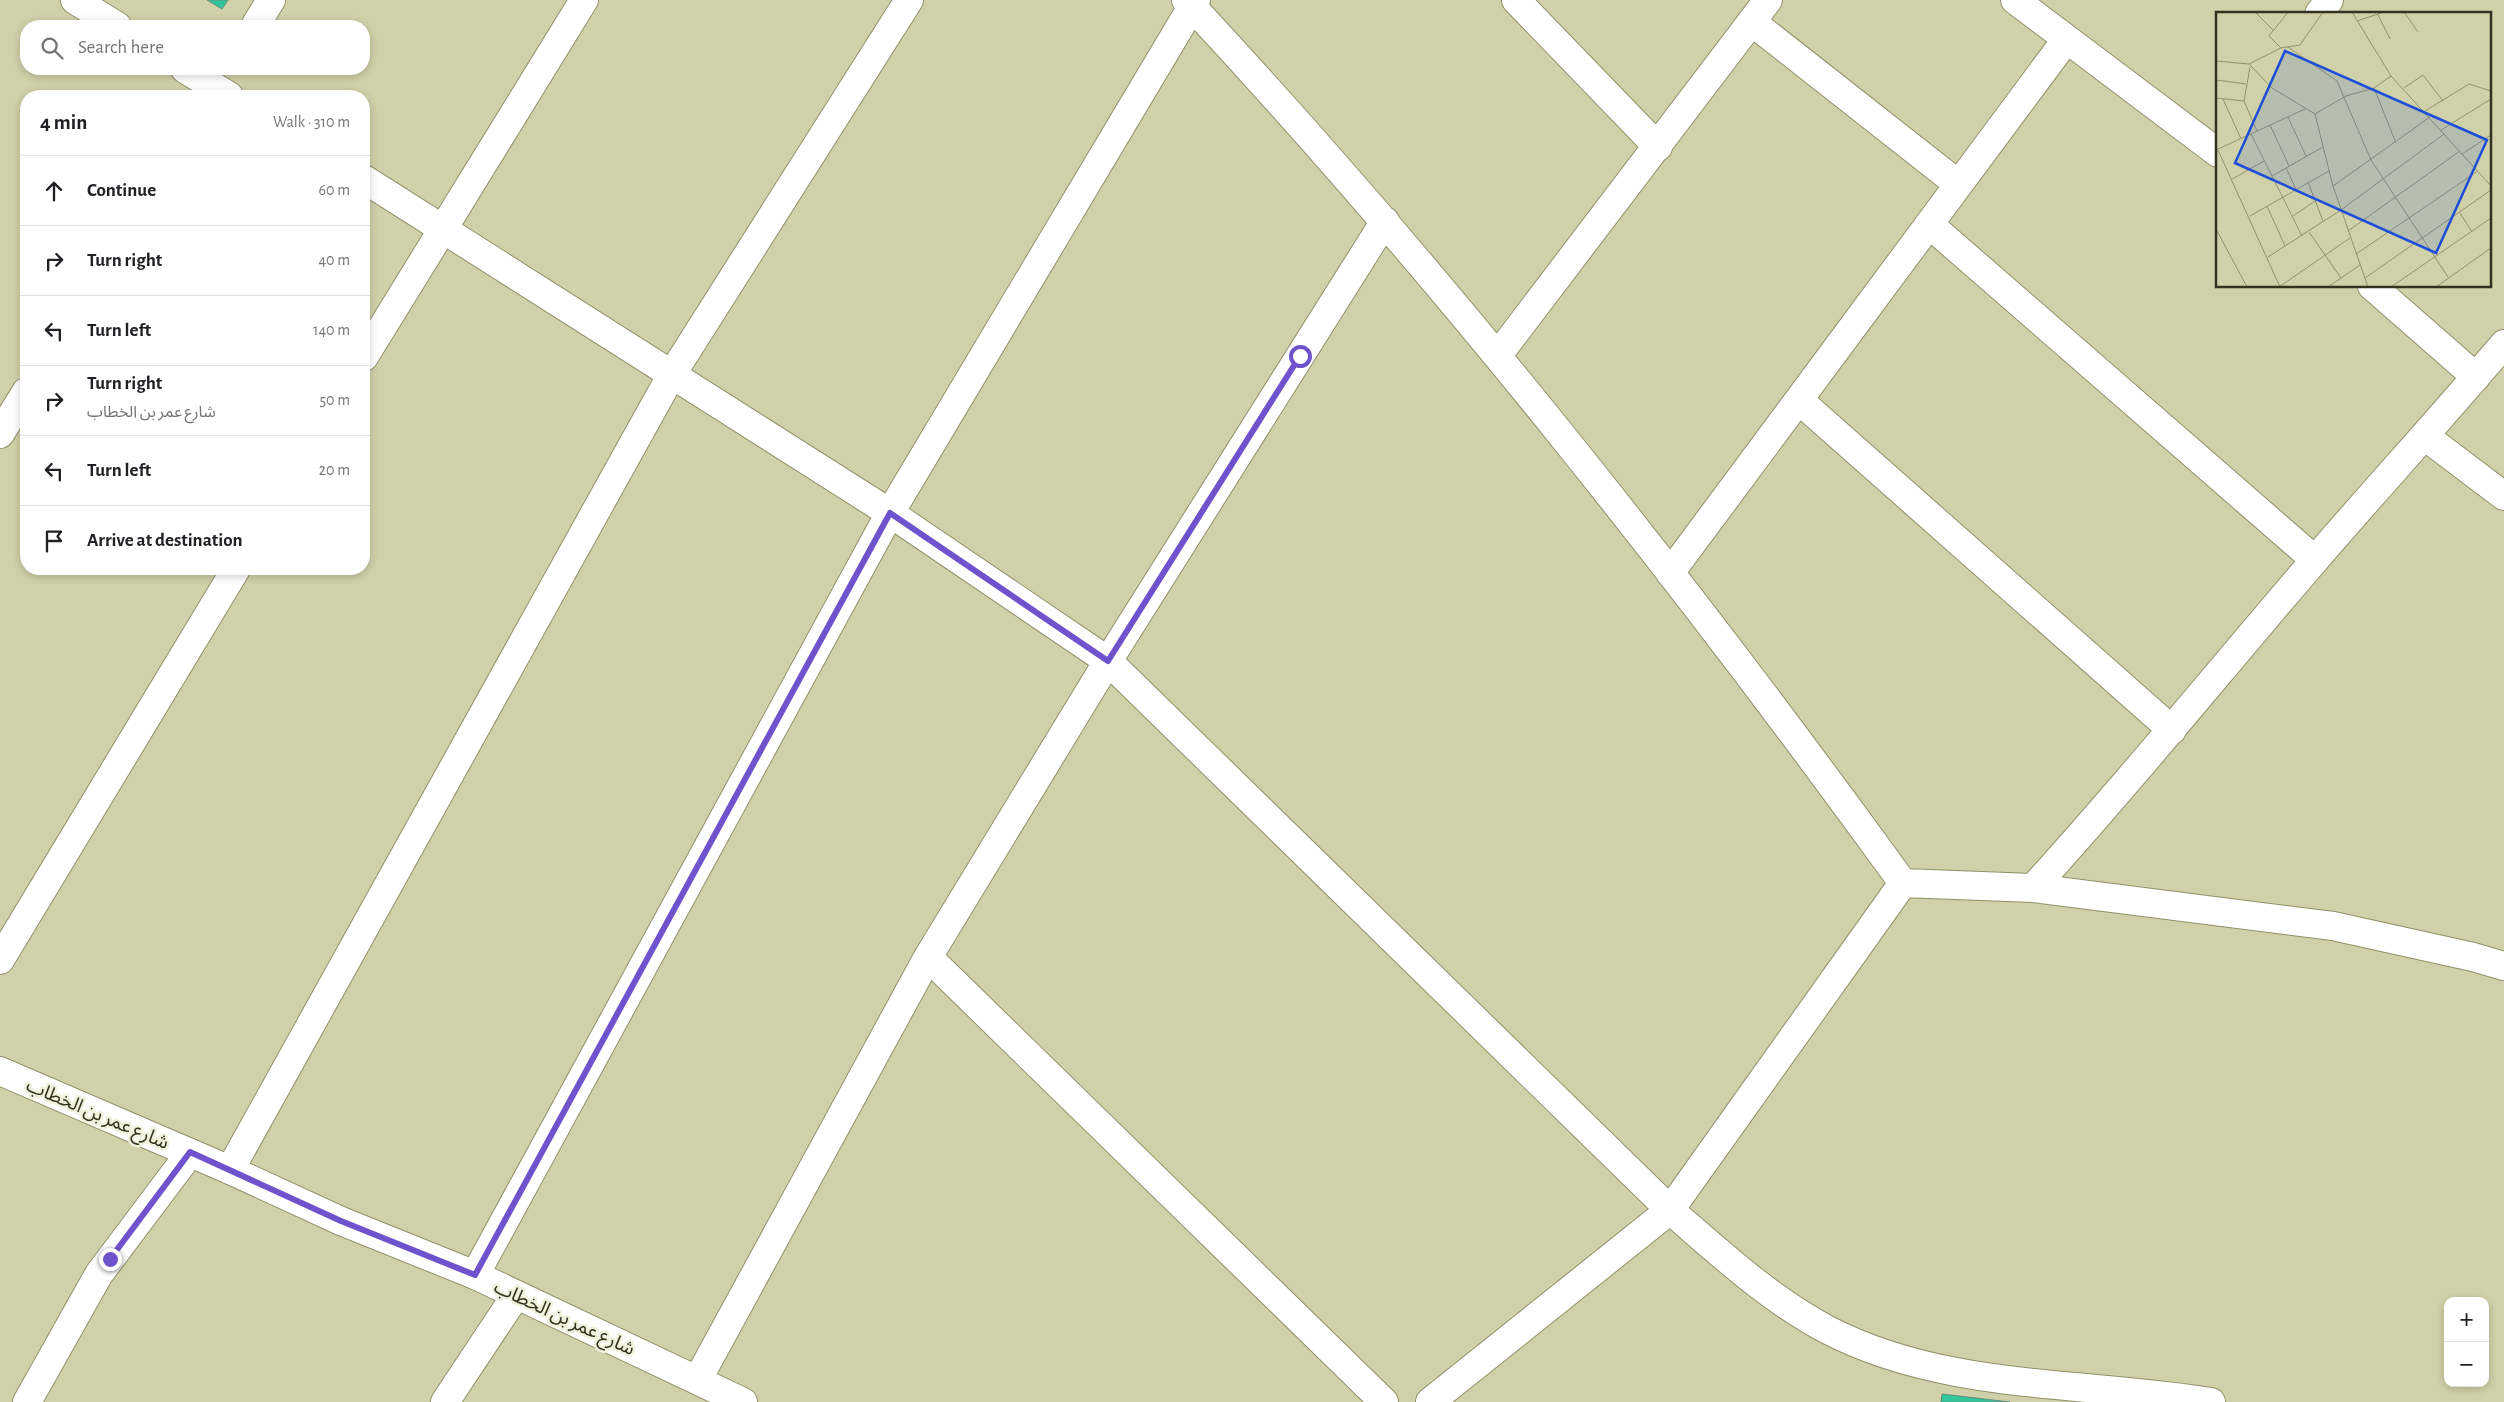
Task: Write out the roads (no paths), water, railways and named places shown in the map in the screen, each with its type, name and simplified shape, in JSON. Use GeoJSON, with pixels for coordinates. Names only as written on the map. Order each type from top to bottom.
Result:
{"type":"FeatureCollection","features":[{"type":"Feature","properties":{"kind":"street"},"geometry":{"type":"LineString","coordinates":[[75,0],[107,20]]}},
{"type":"Feature","properties":{"kind":"street"},"geometry":{"type":"LineString","coordinates":[[259,20],[271,0]]}},
{"type":"Feature","properties":{"kind":"street"},"geometry":{"type":"LineString","coordinates":[[370,348],[442,228],[584,0]]}},
{"type":"Feature","properties":{"kind":"street"},"geometry":{"type":"LineString","coordinates":[[230,1170],[672,374],[909,0]]}},
{"type":"Feature","properties":{"kind":"street"},"geometry":{"type":"LineString","coordinates":[[1516,0],[1658,147]]}},
{"type":"Feature","properties":{"kind":"street"},"geometry":{"type":"LineString","coordinates":[[1498,355],[1768,0]]}},
{"type":"Feature","properties":{"kind":"street"},"geometry":{"type":"LineString","coordinates":[[2016,0],[2066,40],[2216,151]]}},
{"type":"Feature","properties":{"kind":"street"},"geometry":{"type":"LineString","coordinates":[[2320,12],[2329,0]]}},
{"type":"Feature","properties":{"kind":"street"},"geometry":{"type":"LineString","coordinates":[[475,1275],[890,513],[1191,2],[1385,221],[1498,355],[1789,726],[1903,882]]}},
{"type":"Feature","properties":{"kind":"street"},"geometry":{"type":"LineString","coordinates":[[1752,22],[1958,184]]}},
{"type":"Feature","properties":{"kind":"street"},"geometry":{"type":"LineString","coordinates":[[1670,573],[1800,401],[1958,184],[2066,40]]}},
{"type":"Feature","properties":{"kind":"street"},"geometry":{"type":"LineString","coordinates":[[197,75],[222,88]]}},
{"type":"Feature","properties":{"kind":"street"},"geometry":{"type":"LineString","coordinates":[[370,183],[890,513],[1108,661],[1670,1210],[1764,1290],[1827,1329],[1895,1358],[1974,1375],[2211,1402]]}},
{"type":"Feature","properties":{"kind":"street"},"geometry":{"type":"LineString","coordinates":[[698,1379],[928,958],[1108,661],[1385,221]]}},
{"type":"Feature","properties":{"kind":"street"},"geometry":{"type":"LineString","coordinates":[[1929,224],[2315,560]]}},
{"type":"Feature","properties":{"kind":"street"},"geometry":{"type":"LineString","coordinates":[[2374,288],[2476,377]]}},
{"type":"Feature","properties":{"kind":"street"},"geometry":{"type":"LineString","coordinates":[[2033,888],[2102,812],[2315,560],[2426,437],[2504,344]]}},
{"type":"Feature","properties":{"kind":"street"},"geometry":{"type":"LineString","coordinates":[[1800,401],[2172,730]]}},
{"type":"Feature","properties":{"kind":"street"},"geometry":{"type":"LineString","coordinates":[[0,434],[20,402]]}},
{"type":"Feature","properties":{"kind":"street"},"geometry":{"type":"LineString","coordinates":[[2426,437],[2504,496]]}},
{"type":"Feature","properties":{"kind":"street"},"geometry":{"type":"LineString","coordinates":[[0,960],[232,575]]}},
{"type":"Feature","properties":{"kind":"street"},"geometry":{"type":"LineString","coordinates":[[1903,882],[2033,888],[2333,926],[2473,957],[2504,966]]}},
{"type":"Feature","properties":{"kind":"street"},"geometry":{"type":"LineString","coordinates":[[1430,1402],[1670,1210],[1903,882]]}},
{"type":"Feature","properties":{"kind":"street"},"geometry":{"type":"LineString","coordinates":[[928,958],[1384,1402]]}},
{"type":"Feature","properties":{"kind":"street","name":"شارع عمر بن الخطاب"},"geometry":{"type":"LineString","coordinates":[[0,1071],[190,1152],[341,1221],[475,1275],[698,1379],[743,1402]]}},
{"type":"Feature","properties":{"kind":"street"},"geometry":{"type":"LineString","coordinates":[[27,1402],[99,1274],[190,1152]]}},
{"type":"Feature","properties":{"kind":"street"},"geometry":{"type":"LineString","coordinates":[[445,1402],[516,1294]]}}]}
